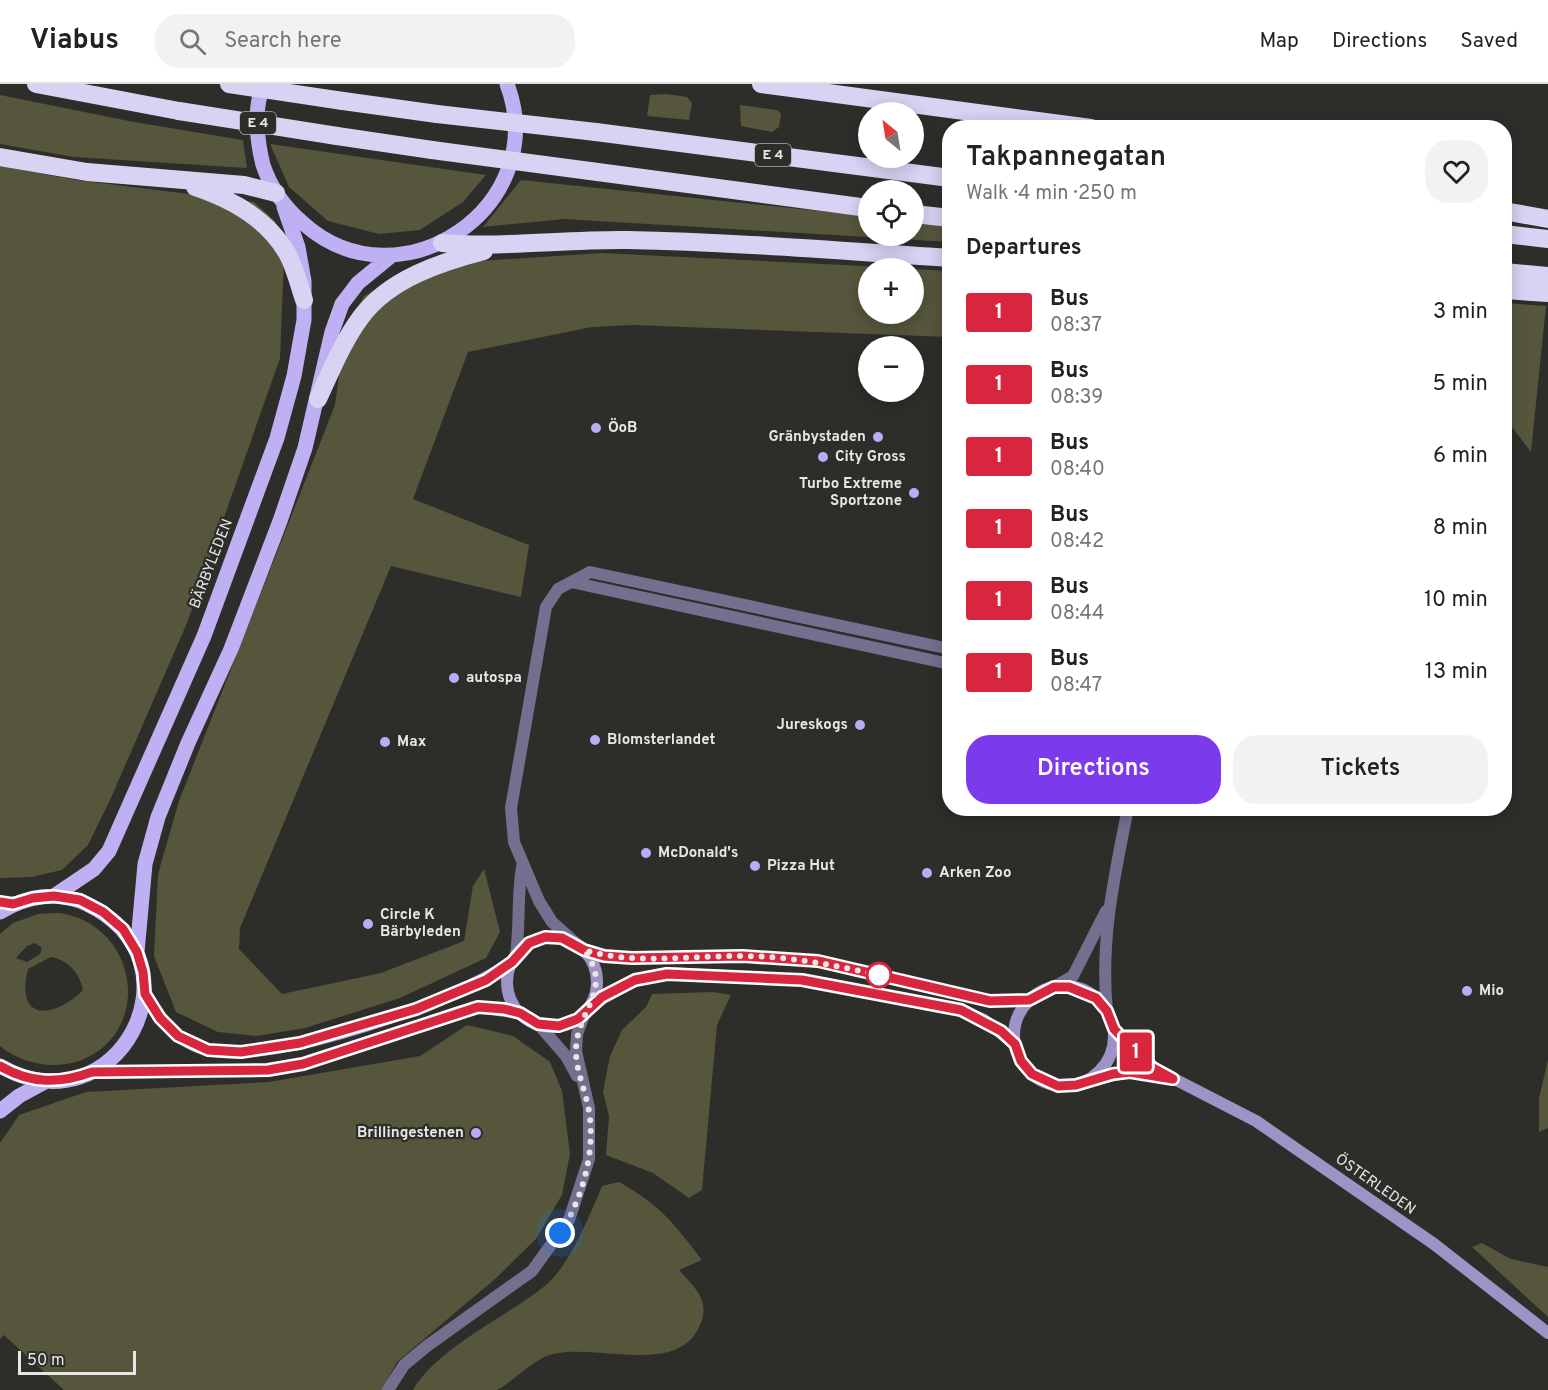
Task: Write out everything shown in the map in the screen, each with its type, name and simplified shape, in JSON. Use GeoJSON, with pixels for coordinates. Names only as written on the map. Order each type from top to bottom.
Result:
{"type":"FeatureCollection","features":[{"type":"Feature","properties":{"kind":"highway","name":"E 4"},"geometry":{"type":"LineString","coordinates":[[36,84],[179,111],[337,136],[858,207]]}},
{"type":"Feature","properties":{"kind":"highway","name":"E 4"},"geometry":{"type":"LineString","coordinates":[[229,84],[437,114],[596,132],[942,177]]}},
{"type":"Feature","properties":{"kind":"highway"},"geometry":{"type":"LineString","coordinates":[[761,84],[1032,120]]}},
{"type":"Feature","properties":{"kind":"highway"},"geometry":{"type":"LineString","coordinates":[[0,157],[87,172],[244,184],[280,200]]}},
{"type":"Feature","properties":{"kind":"highway"},"geometry":{"type":"LineString","coordinates":[[170,178],[213,193],[238,206],[271,232],[288,255],[304,300]]}},
{"type":"Feature","properties":{"kind":"highway"},"geometry":{"type":"LineString","coordinates":[[1512,212],[1548,219]]}},
{"type":"Feature","properties":{"kind":"highway"},"geometry":{"type":"LineString","coordinates":[[924,215],[942,217]]}},
{"type":"Feature","properties":{"kind":"highway"},"geometry":{"type":"LineString","coordinates":[[1512,235],[1548,239]]}},
{"type":"Feature","properties":{"kind":"highway"},"geometry":{"type":"LineString","coordinates":[[442,243],[472,245],[627,240],[942,258]]}},
{"type":"Feature","properties":{"kind":"highway"},"geometry":{"type":"LineString","coordinates":[[318,399],[340,352],[361,316],[382,295],[437,266],[514,243]]}},
{"type":"Feature","properties":{"kind":"highway"},"geometry":{"type":"LineString","coordinates":[[1512,273],[1548,276]]}},
{"type":"Feature","properties":{"kind":"highway"},"geometry":{"type":"LineString","coordinates":[[1512,291],[1548,293]]}},
{"type":"Feature","properties":{"kind":"main road","name":"BÄRBYLEDEN"},"geometry":{"type":"LineString","coordinates":[[54,896],[94,869],[109,851],[204,636],[277,438],[294,376],[304,300],[298,247],[260,151],[257,126],[264,84]]}},
{"type":"Feature","properties":{"kind":"main road"},"geometry":{"type":"LineString","coordinates":[[280,200],[320,238],[348,251],[391,256],[442,243],[467,227],[490,205],[507,175],[516,145],[518,126],[507,84]]}},
{"type":"Feature","properties":{"kind":"main road"},"geometry":{"type":"LineString","coordinates":[[137,952],[145,864],[159,818],[188,743],[231,649],[291,490],[318,399],[332,332],[342,304],[358,283],[391,256]]}},
{"type":"Feature","properties":{"kind":"main road"},"geometry":{"type":"LineString","coordinates":[[0,1066],[17,1076],[45,1082],[70,1080],[92,1072],[113,1059],[129,1040],[140,1018],[145,994],[143,972],[137,952],[123,929],[103,912],[80,900],[54,896],[33,898],[4,906]]}},
{"type":"Feature","properties":{"kind":"main road"},"geometry":{"type":"LineString","coordinates":[[145,994],[160,1018],[178,1036],[208,1050],[241,1052],[300,1043],[416,1009],[486,980],[529,943],[545,937],[562,938],[604,956],[632,958],[743,956],[818,961],[990,1001],[1029,1000],[1054,987],[1069,987],[1086,991],[1107,1011],[1114,1029],[1110,1056],[1101,1071],[1087,1081],[1076,1085],[1058,1086],[1042,1081],[1032,1074],[1021,1061],[1015,1044],[1017,1021],[1029,1000]]}},
{"type":"Feature","properties":{"kind":"main road"},"geometry":{"type":"LineString","coordinates":[[581,947],[596,970],[595,994],[588,1009]]}},
{"type":"Feature","properties":{"kind":"main road"},"geometry":{"type":"LineString","coordinates":[[514,958],[508,975],[508,989],[520,1013]]}},
{"type":"Feature","properties":{"kind":"main road"},"geometry":{"type":"LineString","coordinates":[[92,1072],[268,1070],[303,1064],[478,1007],[520,1013],[538,1024],[549,1026],[568,1023],[635,980],[667,974],[802,980],[961,1010],[984,1020],[1015,1044]]}},
{"type":"Feature","properties":{"kind":"main road","name":"ÖSTERLEDEN"},"geometry":{"type":"LineString","coordinates":[[1114,1029],[1153,1068],[1256,1121],[1434,1244],[1548,1333]]}},
{"type":"Feature","properties":{"kind":"main road","name":"ÖSTERLEDEN"},"geometry":{"type":"LineString","coordinates":[[1087,1081],[1130,1072],[1173,1079]]}},
{"type":"Feature","properties":{"kind":"main road"},"geometry":{"type":"LineString","coordinates":[[0,1111],[19,1096],[45,1082]]}},
{"type":"Feature","properties":{"kind":"street"},"geometry":{"type":"LineString","coordinates":[[581,947],[552,922],[522,866],[514,842],[511,808],[546,607],[558,589],[590,572],[942,647]]}},
{"type":"Feature","properties":{"kind":"street"},"geometry":{"type":"LineString","coordinates":[[571,582],[942,662]]}},
{"type":"Feature","properties":{"kind":"street"},"geometry":{"type":"LineString","coordinates":[[1107,1011],[1104,984],[1107,907],[1126,816]]}},
{"type":"Feature","properties":{"kind":"street"},"geometry":{"type":"LineString","coordinates":[[514,958],[520,925],[518,888],[522,866]]}},
{"type":"Feature","properties":{"kind":"street"},"geometry":{"type":"LineString","coordinates":[[1054,987],[1073,976],[1107,907]]}},
{"type":"Feature","properties":{"kind":"street"},"geometry":{"type":"LineString","coordinates":[[582,1088],[576,1051],[577,1034],[588,1009]]}},
{"type":"Feature","properties":{"kind":"street"},"geometry":{"type":"LineString","coordinates":[[388,1390],[404,1365],[532,1271],[569,1220],[588,1167],[589,1108],[566,1056],[538,1024]]}},
{"type":"Feature","properties":{"kind":"green space"},"geometry":{"type":"Polygon","coordinates":[[[667,94],[687,97],[692,103],[689,120],[647,116],[650,95],[667,94]]]}},
{"type":"Feature","properties":{"kind":"green space"},"geometry":{"type":"Polygon","coordinates":[[[0,95],[134,122],[243,140],[247,168],[73,157],[0,144],[0,95]]]}},
{"type":"Feature","properties":{"kind":"green space"},"geometry":{"type":"Polygon","coordinates":[[[740,105],[777,110],[781,114],[779,127],[772,132],[741,126],[740,105]]]}},
{"type":"Feature","properties":{"kind":"green space"},"geometry":{"type":"Polygon","coordinates":[[[270,144],[486,175],[463,202],[420,230],[379,234],[328,221],[289,187],[270,144]]]}},
{"type":"Feature","properties":{"kind":"green space"},"geometry":{"type":"Polygon","coordinates":[[[0,166],[76,180],[254,202],[275,221],[284,259],[280,358],[187,623],[111,798],[88,845],[62,870],[31,877],[0,878],[0,166]]]}},
{"type":"Feature","properties":{"kind":"green space"},"geometry":{"type":"Polygon","coordinates":[[[521,180],[858,215],[858,237],[565,219],[483,227],[521,180]]]}},
{"type":"Feature","properties":{"kind":"green space"},"geometry":{"type":"Polygon","coordinates":[[[924,221],[942,223],[942,242],[924,240],[924,221]]]}},
{"type":"Feature","properties":{"kind":"green space"},"geometry":{"type":"Polygon","coordinates":[[[602,253],[858,266],[858,324],[924,324],[924,270],[942,271],[942,337],[633,325],[592,327],[468,352],[413,499],[529,545],[521,597],[391,566],[240,928],[239,949],[282,994],[381,973],[464,941],[473,886],[484,869],[500,932],[486,958],[400,998],[305,1028],[257,1036],[218,1032],[176,1012],[154,956],[158,874],[179,801],[335,405],[344,338],[364,296],[419,265],[602,253]]]}},
{"type":"Feature","properties":{"kind":"green space"},"geometry":{"type":"Polygon","coordinates":[[[1512,304],[1546,306],[1531,452],[1512,427],[1512,304]]]}},
{"type":"Feature","properties":{"kind":"green space"},"geometry":{"type":"Polygon","coordinates":[[[38,914],[65,914],[81,919],[108,939],[124,967],[128,983],[128,999],[124,1016],[115,1034],[103,1048],[70,1063],[52,1065],[34,1063],[0,1046],[0,934],[13,923],[38,914]],[[35,943],[27,946],[16,958],[27,962],[40,954],[42,948],[35,943]],[[51,957],[28,969],[25,986],[27,998],[32,1006],[39,1010],[60,1007],[83,990],[72,968],[63,961],[51,957]]]}},
{"type":"Feature","properties":{"kind":"green space"},"geometry":{"type":"Polygon","coordinates":[[[713,992],[731,995],[717,1025],[702,1190],[689,1198],[653,1173],[606,1155],[609,1116],[603,1092],[610,1056],[622,1030],[646,1007],[652,994],[713,992]]]}},
{"type":"Feature","properties":{"kind":"green space"},"geometry":{"type":"Polygon","coordinates":[[[467,1025],[513,1036],[550,1062],[562,1091],[570,1154],[562,1195],[536,1239],[495,1279],[397,1362],[382,1390],[64,1390],[4,1335],[0,1339],[0,1143],[19,1115],[86,1092],[269,1082],[420,1056],[467,1025]]]}},
{"type":"Feature","properties":{"kind":"green space"},"geometry":{"type":"Polygon","coordinates":[[[1548,1060],[1548,1128],[1539,1132],[1539,1098],[1548,1060]]]}},
{"type":"Feature","properties":{"kind":"green space"},"geometry":{"type":"Polygon","coordinates":[[[619,1182],[656,1207],[683,1235],[702,1260],[679,1270],[699,1294],[703,1308],[700,1325],[689,1341],[674,1350],[656,1354],[571,1352],[553,1354],[528,1367],[496,1390],[413,1390],[424,1374],[456,1346],[530,1297],[555,1276],[571,1252],[602,1186],[619,1182]]]}},
{"type":"Feature","properties":{"kind":"green space"},"geometry":{"type":"Polygon","coordinates":[[[1482,1243],[1511,1259],[1548,1267],[1548,1317],[1472,1247],[1482,1243]]]}},
{"type":"Feature","properties":{"kind":"bus line","name":"1"},"geometry":{"type":"LineString","coordinates":[[0,902],[13,904],[33,898],[54,896],[80,900],[103,912],[123,929],[137,952],[143,972],[145,994],[160,1018],[178,1036],[193,1045],[208,1050],[241,1052],[300,1043],[357,1029],[416,1009],[486,980],[512,962],[529,943],[545,937],[562,938],[584,950],[604,956],[656,960],[678,957],[743,956],[818,961],[990,1001],[1029,1000],[1054,987],[1069,987],[1086,991],[1096,998],[1107,1011],[1114,1029],[1128,1044],[1153,1068],[1173,1079],[1130,1072],[1113,1074],[1076,1085],[1058,1086],[1042,1081],[1032,1074],[1021,1061],[1015,1044],[1001,1031],[984,1020],[961,1010],[802,980],[703,974],[667,974],[635,980],[602,997],[578,1019],[559,1026],[538,1024],[520,1013],[504,1009],[478,1007],[303,1064],[268,1070],[92,1072],[70,1080],[45,1082],[17,1076],[0,1066]]}},
{"type":"Feature","properties":{"kind":"place","name":"ÖoB"},"geometry":{"type":"Point","coordinates":[596,428]}},
{"type":"Feature","properties":{"kind":"place","name":"Gränbystaden"},"geometry":{"type":"Point","coordinates":[878,437]}},
{"type":"Feature","properties":{"kind":"place","name":"City Gross"},"geometry":{"type":"Point","coordinates":[823,457]}},
{"type":"Feature","properties":{"kind":"place","name":"Turbo Extreme Sportzone"},"geometry":{"type":"Point","coordinates":[914,493]}},
{"type":"Feature","properties":{"kind":"place","name":"autospa"},"geometry":{"type":"Point","coordinates":[454,678]}},
{"type":"Feature","properties":{"kind":"place","name":"Jureskogs"},"geometry":{"type":"Point","coordinates":[860,725]}},
{"type":"Feature","properties":{"kind":"place","name":"Blomsterlandet"},"geometry":{"type":"Point","coordinates":[595,740]}},
{"type":"Feature","properties":{"kind":"place","name":"Max"},"geometry":{"type":"Point","coordinates":[385,742]}},
{"type":"Feature","properties":{"kind":"place","name":"McDonald's"},"geometry":{"type":"Point","coordinates":[646,853]}},
{"type":"Feature","properties":{"kind":"place","name":"Pizza Hut"},"geometry":{"type":"Point","coordinates":[755,866]}},
{"type":"Feature","properties":{"kind":"place","name":"Arken Zoo"},"geometry":{"type":"Point","coordinates":[927,873]}},
{"type":"Feature","properties":{"kind":"place","name":"Circle K Bärbyleden"},"geometry":{"type":"Point","coordinates":[368,924]}},
{"type":"Feature","properties":{"kind":"place","name":"Mio"},"geometry":{"type":"Point","coordinates":[1467,991]}},
{"type":"Feature","properties":{"kind":"place","name":"Brillingestenen"},"geometry":{"type":"Point","coordinates":[476,1133]}},
{"type":"Feature","properties":{"kind":"route"},"geometry":{"type":"LineString","coordinates":[[560,1233],[569,1220],[589,1160],[589,1108],[582,1088],[576,1051],[577,1034],[585,1012],[591,1005],[597,982],[596,970],[584,950],[604,956],[656,960],[678,957],[743,956],[818,961],[882,976],[879,975]]}}]}
